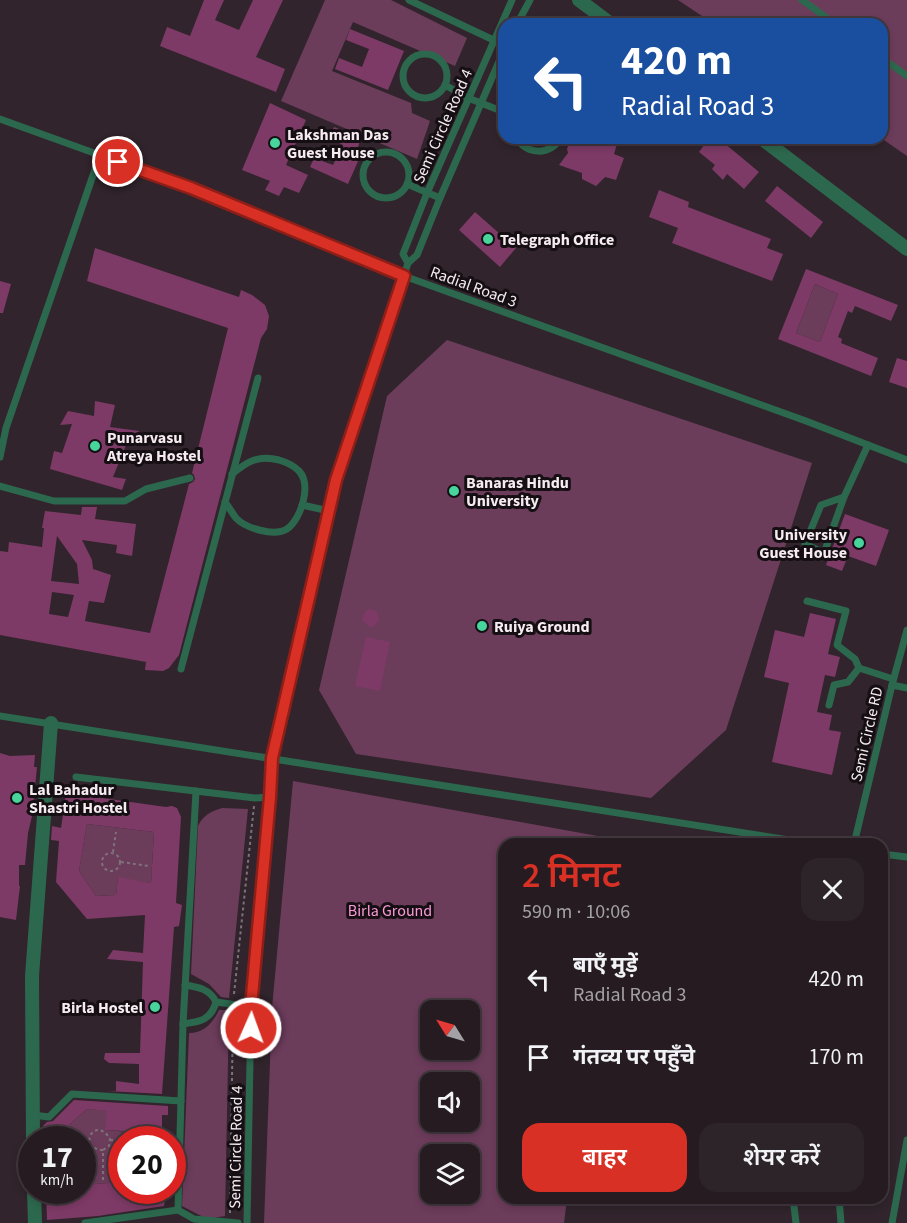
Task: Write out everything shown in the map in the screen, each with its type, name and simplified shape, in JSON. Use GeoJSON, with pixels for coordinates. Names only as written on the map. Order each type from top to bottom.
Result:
{"type":"FeatureCollection","features":[{"type":"Feature","properties":{"kind":"street"},"geometry":{"type":"LineString","coordinates":[[579,0],[602,18]]}},
{"type":"Feature","properties":{"kind":"street"},"geometry":{"type":"LineString","coordinates":[[769,144],[907,249]]}},
{"type":"Feature","properties":{"kind":"street"},"geometry":{"type":"LineString","coordinates":[[33,1126],[32,976],[51,723]]}},
{"type":"Feature","properties":{"kind":"street"},"geometry":{"type":"LineString","coordinates":[[34,1204],[35,1223]]}},
{"type":"Feature","properties":{"kind":"lane"},"geometry":{"type":"LineString","coordinates":[[409,0],[498,42]]}},
{"type":"Feature","properties":{"kind":"lane","name":"Semi Circle Road 4"},"geometry":{"type":"LineString","coordinates":[[504,18],[512,0]]}},
{"type":"Feature","properties":{"kind":"lane"},"geometry":{"type":"LineString","coordinates":[[520,18],[530,0]]}},
{"type":"Feature","properties":{"kind":"lane"},"geometry":{"type":"LineString","coordinates":[[802,0],[827,18]]}},
{"type":"Feature","properties":{"kind":"lane","name":"Semi Circle Road 4"},"geometry":{"type":"LineString","coordinates":[[408,263],[403,254],[427,193],[498,31]]}},
{"type":"Feature","properties":{"kind":"lane"},"geometry":{"type":"LineString","coordinates":[[430,54],[443,63],[447,78],[445,86],[435,96],[429,98],[415,96],[409,92],[402,80],[404,66],[415,56],[430,54]]}},
{"type":"Feature","properties":{"kind":"lane"},"geometry":{"type":"LineString","coordinates":[[888,62],[907,76]]}},
{"type":"Feature","properties":{"kind":"lane","name":"Semi Circle Road 4"},"geometry":{"type":"LineString","coordinates":[[247,1223],[251,1007],[272,758],[336,480],[408,263],[417,255],[498,65]]}},
{"type":"Feature","properties":{"kind":"lane"},"geometry":{"type":"LineString","coordinates":[[445,86],[498,110]]}},
{"type":"Feature","properties":{"kind":"lane","name":"Radial Road 3"},"geometry":{"type":"LineString","coordinates":[[0,119],[191,188],[404,276],[806,421],[907,460]]}},
{"type":"Feature","properties":{"kind":"lane"},"geometry":{"type":"LineString","coordinates":[[521,144],[538,152],[556,144]]}},
{"type":"Feature","properties":{"kind":"lane"},"geometry":{"type":"LineString","coordinates":[[381,153],[395,154],[406,163],[407,184],[398,195],[384,198],[371,193],[366,187],[363,173],[368,160],[381,153]]}},
{"type":"Feature","properties":{"kind":"lane"},"geometry":{"type":"LineString","coordinates":[[0,458],[6,428],[100,155]]}},
{"type":"Feature","properties":{"kind":"lane"},"geometry":{"type":"LineString","coordinates":[[407,184],[440,198]]}},
{"type":"Feature","properties":{"kind":"lane"},"geometry":{"type":"LineString","coordinates":[[181,669],[225,502],[226,488],[232,474],[258,378]]}},
{"type":"Feature","properties":{"kind":"lane"},"geometry":{"type":"LineString","coordinates":[[844,497],[820,505],[805,544],[824,553],[844,497],[868,445]]}},
{"type":"Feature","properties":{"kind":"lane"},"geometry":{"type":"LineString","coordinates":[[225,502],[237,519],[252,528],[274,533],[286,529],[299,514],[302,505],[305,485],[303,479],[300,472],[288,463],[274,459],[257,459],[246,462],[232,474]]}},
{"type":"Feature","properties":{"kind":"lane"},"geometry":{"type":"LineString","coordinates":[[0,486],[54,501],[125,501],[146,489],[190,478]]}},
{"type":"Feature","properties":{"kind":"lane"},"geometry":{"type":"LineString","coordinates":[[302,505],[329,511]]}},
{"type":"Feature","properties":{"kind":"lane"},"geometry":{"type":"LineString","coordinates":[[807,601],[846,611],[837,645],[855,659],[859,668],[907,688]]}},
{"type":"Feature","properties":{"kind":"lane","name":"Semi Circle RD"},"geometry":{"type":"LineString","coordinates":[[855,838],[907,630]]}},
{"type":"Feature","properties":{"kind":"lane"},"geometry":{"type":"LineString","coordinates":[[829,705],[834,685],[848,682],[859,668]]}},
{"type":"Feature","properties":{"kind":"lane"},"geometry":{"type":"LineString","coordinates":[[0,716],[777,838]]}},
{"type":"Feature","properties":{"kind":"lane"},"geometry":{"type":"LineString","coordinates":[[76,777],[255,798],[270,797]]}},
{"type":"Feature","properties":{"kind":"lane"},"geometry":{"type":"LineString","coordinates":[[178,1210],[183,1024],[196,791]]}},
{"type":"Feature","properties":{"kind":"lane"},"geometry":{"type":"LineString","coordinates":[[888,855],[907,857]]}},
{"type":"Feature","properties":{"kind":"lane"},"geometry":{"type":"LineString","coordinates":[[183,1024],[207,1018],[216,1002],[203,988],[186,985]]}},
{"type":"Feature","properties":{"kind":"lane"},"geometry":{"type":"LineString","coordinates":[[216,1002],[251,1007]]}},
{"type":"Feature","properties":{"kind":"lane"},"geometry":{"type":"LineString","coordinates":[[33,1115],[49,1116],[72,1094],[181,1101]]}},
{"type":"Feature","properties":{"kind":"lane"},"geometry":{"type":"LineString","coordinates":[[892,1223],[907,1140]]}},
{"type":"Feature","properties":{"kind":"lane"},"geometry":{"type":"LineString","coordinates":[[794,1204],[796,1223]]}},
{"type":"Feature","properties":{"kind":"lane"},"geometry":{"type":"LineString","coordinates":[[839,1204],[841,1223]]}},
{"type":"Feature","properties":{"kind":"lane"},"geometry":{"type":"LineString","coordinates":[[85,1223],[178,1210],[194,1219],[238,1223]]}},
{"type":"Feature","properties":{"kind":"path"},"geometry":{"type":"LineString","coordinates":[[113,852],[116,832]]}},
{"type":"Feature","properties":{"kind":"path"},"geometry":{"type":"LineString","coordinates":[[113,852],[117,854],[121,862],[118,868],[112,871],[106,870],[102,865],[102,858],[106,853],[113,852]]}},
{"type":"Feature","properties":{"kind":"path"},"geometry":{"type":"LineString","coordinates":[[121,862],[149,866]]}},
{"type":"Feature","properties":{"kind":"path"},"geometry":{"type":"LineString","coordinates":[[96,1149],[103,1150],[108,1147]]}},
{"type":"Feature","properties":{"kind":"path"},"geometry":{"type":"LineString","coordinates":[[103,1150],[103,1181]]}},
{"type":"Feature","properties":{"kind":"green space"},"geometry":{"type":"Polygon","coordinates":[[[325,0],[391,0],[467,38],[455,66],[353,22],[332,71],[411,103],[412,113],[430,121],[417,159],[281,101],[325,0]]]}},
{"type":"Feature","properties":{"kind":"green space"},"geometry":{"type":"Polygon","coordinates":[[[678,0],[907,0],[907,156],[888,143],[888,18],[705,18],[678,0]]]}},
{"type":"Feature","properties":{"kind":"green space"},"geometry":{"type":"Polygon","coordinates":[[[815,284],[838,294],[820,342],[796,333],[815,284]]]}},
{"type":"Feature","properties":{"kind":"green space"},"geometry":{"type":"Polygon","coordinates":[[[447,340],[812,463],[726,730],[651,798],[356,754],[319,690],[387,396],[447,340]]]}},
{"type":"Feature","properties":{"kind":"green space","name":"Birla Ground"},"geometry":{"type":"Polygon","coordinates":[[[293,781],[609,838],[498,838],[498,1204],[566,1204],[564,1223],[264,1223],[272,1008],[293,781]]]}},
{"type":"Feature","properties":{"kind":"green space"},"geometry":{"type":"Polygon","coordinates":[[[222,808],[248,809],[229,998],[221,997],[209,984],[191,974],[198,826],[208,814],[222,808]]]}},
{"type":"Feature","properties":{"kind":"green space"},"geometry":{"type":"Polygon","coordinates":[[[87,824],[154,832],[151,883],[118,878],[116,895],[96,896],[79,871],[87,824]]]}},
{"type":"Feature","properties":{"kind":"green space"},"geometry":{"type":"Polygon","coordinates":[[[219,1010],[229,1010],[225,1216],[207,1219],[182,1206],[186,1204],[185,1126],[189,1033],[199,1031],[214,1019],[219,1010]]]}},
{"type":"Feature","properties":{"kind":"green space"},"geometry":{"type":"Polygon","coordinates":[[[87,1109],[138,1113],[114,1126],[108,1126],[106,1130],[108,1130],[108,1183],[96,1184],[96,1126],[69,1125],[87,1109]]]}},
{"type":"Feature","properties":{"kind":"building"},"geometry":{"type":"Polygon","coordinates":[[[204,0],[224,0],[215,20],[239,30],[253,0],[283,0],[256,57],[285,69],[276,92],[160,46],[167,27],[190,36],[204,0]]]}},
{"type":"Feature","properties":{"kind":"building"},"geometry":{"type":"Polygon","coordinates":[[[350,29],[404,51],[388,90],[335,69],[339,58],[362,67],[369,49],[346,40],[350,29]]]}},
{"type":"Feature","properties":{"kind":"building","name":"Lakshman Das Guest House"},"geometry":{"type":"Polygon","coordinates":[[[270,103],[306,120],[286,165],[308,175],[299,193],[284,187],[279,196],[265,190],[270,181],[242,170],[270,103]]]}},
{"type":"Feature","properties":{"kind":"building","name":"Lakshman Das Guest House"},"geometry":{"type":"Polygon","coordinates":[[[334,127],[361,138],[358,147],[363,150],[348,184],[310,167],[314,158],[333,165],[343,145],[329,138],[334,127]]]}},
{"type":"Feature","properties":{"kind":"building"},"geometry":{"type":"Polygon","coordinates":[[[569,144],[617,144],[614,154],[624,158],[616,180],[605,177],[596,186],[582,179],[582,173],[559,165],[568,153],[569,144]]]}},
{"type":"Feature","properties":{"kind":"building"},"geometry":{"type":"Polygon","coordinates":[[[705,144],[725,144],[759,172],[744,189],[727,174],[723,180],[712,169],[715,165],[699,152],[705,144]]]}},
{"type":"Feature","properties":{"kind":"building"},"geometry":{"type":"Polygon","coordinates":[[[777,186],[823,222],[811,238],[765,201],[777,186]]]}},
{"type":"Feature","properties":{"kind":"building"},"geometry":{"type":"Polygon","coordinates":[[[659,190],[689,202],[688,207],[771,239],[767,248],[783,254],[772,281],[672,243],[678,228],[649,217],[659,190]]]}},
{"type":"Feature","properties":{"kind":"building","name":"Telegraph Office"},"geometry":{"type":"Polygon","coordinates":[[[475,212],[516,248],[500,267],[459,230],[475,212]]]}},
{"type":"Feature","properties":{"kind":"building"},"geometry":{"type":"Polygon","coordinates":[[[95,248],[239,297],[241,290],[265,305],[269,316],[267,329],[261,338],[179,655],[169,668],[163,671],[145,670],[146,662],[0,635],[0,551],[8,552],[9,542],[42,547],[45,511],[81,515],[82,507],[97,507],[95,519],[136,524],[132,556],[116,553],[117,545],[82,540],[92,560],[93,569],[111,575],[104,603],[89,601],[85,621],[150,633],[189,484],[195,479],[192,473],[228,328],[87,281],[95,248]],[[57,536],[51,581],[79,584],[77,564],[57,536]],[[52,592],[49,614],[68,617],[74,595],[52,592]]]}},
{"type":"Feature","properties":{"kind":"building"},"geometry":{"type":"Polygon","coordinates":[[[806,269],[898,305],[891,321],[855,306],[852,313],[848,311],[838,337],[842,339],[841,343],[878,358],[871,376],[778,339],[806,269]],[[815,284],[796,333],[820,342],[838,294],[815,284]]]}},
{"type":"Feature","properties":{"kind":"building"},"geometry":{"type":"Polygon","coordinates":[[[0,281],[11,284],[3,313],[0,313],[0,281]]]}},
{"type":"Feature","properties":{"kind":"building"},"geometry":{"type":"Polygon","coordinates":[[[897,358],[907,361],[907,388],[889,382],[897,358]]]}},
{"type":"Feature","properties":{"kind":"building","name":"Punarvasu Atreya Hostel"},"geometry":{"type":"Polygon","coordinates":[[[95,401],[115,405],[110,427],[139,431],[136,446],[126,445],[113,477],[126,479],[122,490],[50,469],[54,451],[62,453],[72,424],[60,425],[68,411],[94,416],[95,401]]]}},
{"type":"Feature","properties":{"kind":"building","name":"University Guest House"},"geometry":{"type":"Polygon","coordinates":[[[845,514],[889,530],[876,566],[848,556],[842,571],[826,565],[845,514]]]}},
{"type":"Feature","properties":{"kind":"building"},"geometry":{"type":"Polygon","coordinates":[[[370,609],[376,611],[379,621],[371,628],[362,618],[370,609]]]}},
{"type":"Feature","properties":{"kind":"building"},"geometry":{"type":"Polygon","coordinates":[[[810,613],[836,619],[828,654],[840,657],[835,677],[825,675],[817,712],[832,715],[829,730],[841,732],[832,775],[772,762],[789,683],[764,677],[775,630],[804,637],[810,613]]]}},
{"type":"Feature","properties":{"kind":"building"},"geometry":{"type":"Polygon","coordinates":[[[366,637],[390,642],[380,691],[355,686],[366,637]]]}},
{"type":"Feature","properties":{"kind":"building","name":"Lal Bahadur Shastri Hostel"},"geometry":{"type":"Polygon","coordinates":[[[0,753],[10,756],[35,755],[34,767],[37,767],[25,865],[19,865],[20,886],[16,920],[0,917],[0,753]]]}},
{"type":"Feature","properties":{"kind":"building","name":"Birla Hostel"},"geometry":{"type":"Polygon","coordinates":[[[67,787],[89,790],[88,796],[172,806],[177,808],[181,817],[176,903],[182,905],[179,926],[174,927],[162,1094],[106,1091],[116,1091],[116,1081],[139,1084],[139,1064],[109,1063],[104,1059],[105,1053],[140,1053],[143,962],[107,959],[113,950],[143,953],[145,915],[87,919],[56,882],[59,841],[51,840],[52,826],[61,828],[67,787]],[[87,824],[79,871],[96,896],[116,895],[118,877],[151,883],[154,832],[87,824]]]}},
{"type":"Feature","properties":{"kind":"building"},"geometry":{"type":"Polygon","coordinates":[[[74,1100],[168,1106],[168,1115],[162,1115],[162,1126],[108,1126],[108,1130],[105,1130],[107,1111],[87,1109],[69,1126],[43,1126],[53,1121],[74,1100]]]}},
{"type":"Feature","properties":{"kind":"building"},"geometry":{"type":"Polygon","coordinates":[[[108,1183],[108,1204],[164,1204],[164,1206],[98,1216],[47,1220],[46,1204],[96,1204],[96,1184],[108,1183]]]}},
{"type":"Feature","properties":{"kind":"place","name":"Lakshman Das Guest House"},"geometry":{"type":"Point","coordinates":[275,143]}},
{"type":"Feature","properties":{"kind":"place","name":"Telegraph Office"},"geometry":{"type":"Point","coordinates":[488,239]}},
{"type":"Feature","properties":{"kind":"place","name":"Punarvasu Atreya Hostel"},"geometry":{"type":"Point","coordinates":[95,446]}},
{"type":"Feature","properties":{"kind":"place","name":"Banaras Hindu University"},"geometry":{"type":"Point","coordinates":[454,491]}},
{"type":"Feature","properties":{"kind":"place","name":"University Guest House"},"geometry":{"type":"Point","coordinates":[859,543]}},
{"type":"Feature","properties":{"kind":"place","name":"Ruiya Ground"},"geometry":{"type":"Point","coordinates":[482,626]}},
{"type":"Feature","properties":{"kind":"place","name":"Lal Bahadur Shastri Hostel"},"geometry":{"type":"Point","coordinates":[17,798]}},
{"type":"Feature","properties":{"kind":"place","name":"Birla Hostel"},"geometry":{"type":"Point","coordinates":[155,1007]}},
{"type":"Feature","properties":{"kind":"route"},"geometry":{"type":"LineString","coordinates":[[118,162],[191,188],[404,276],[336,480],[272,758],[251,1028]]}}]}
